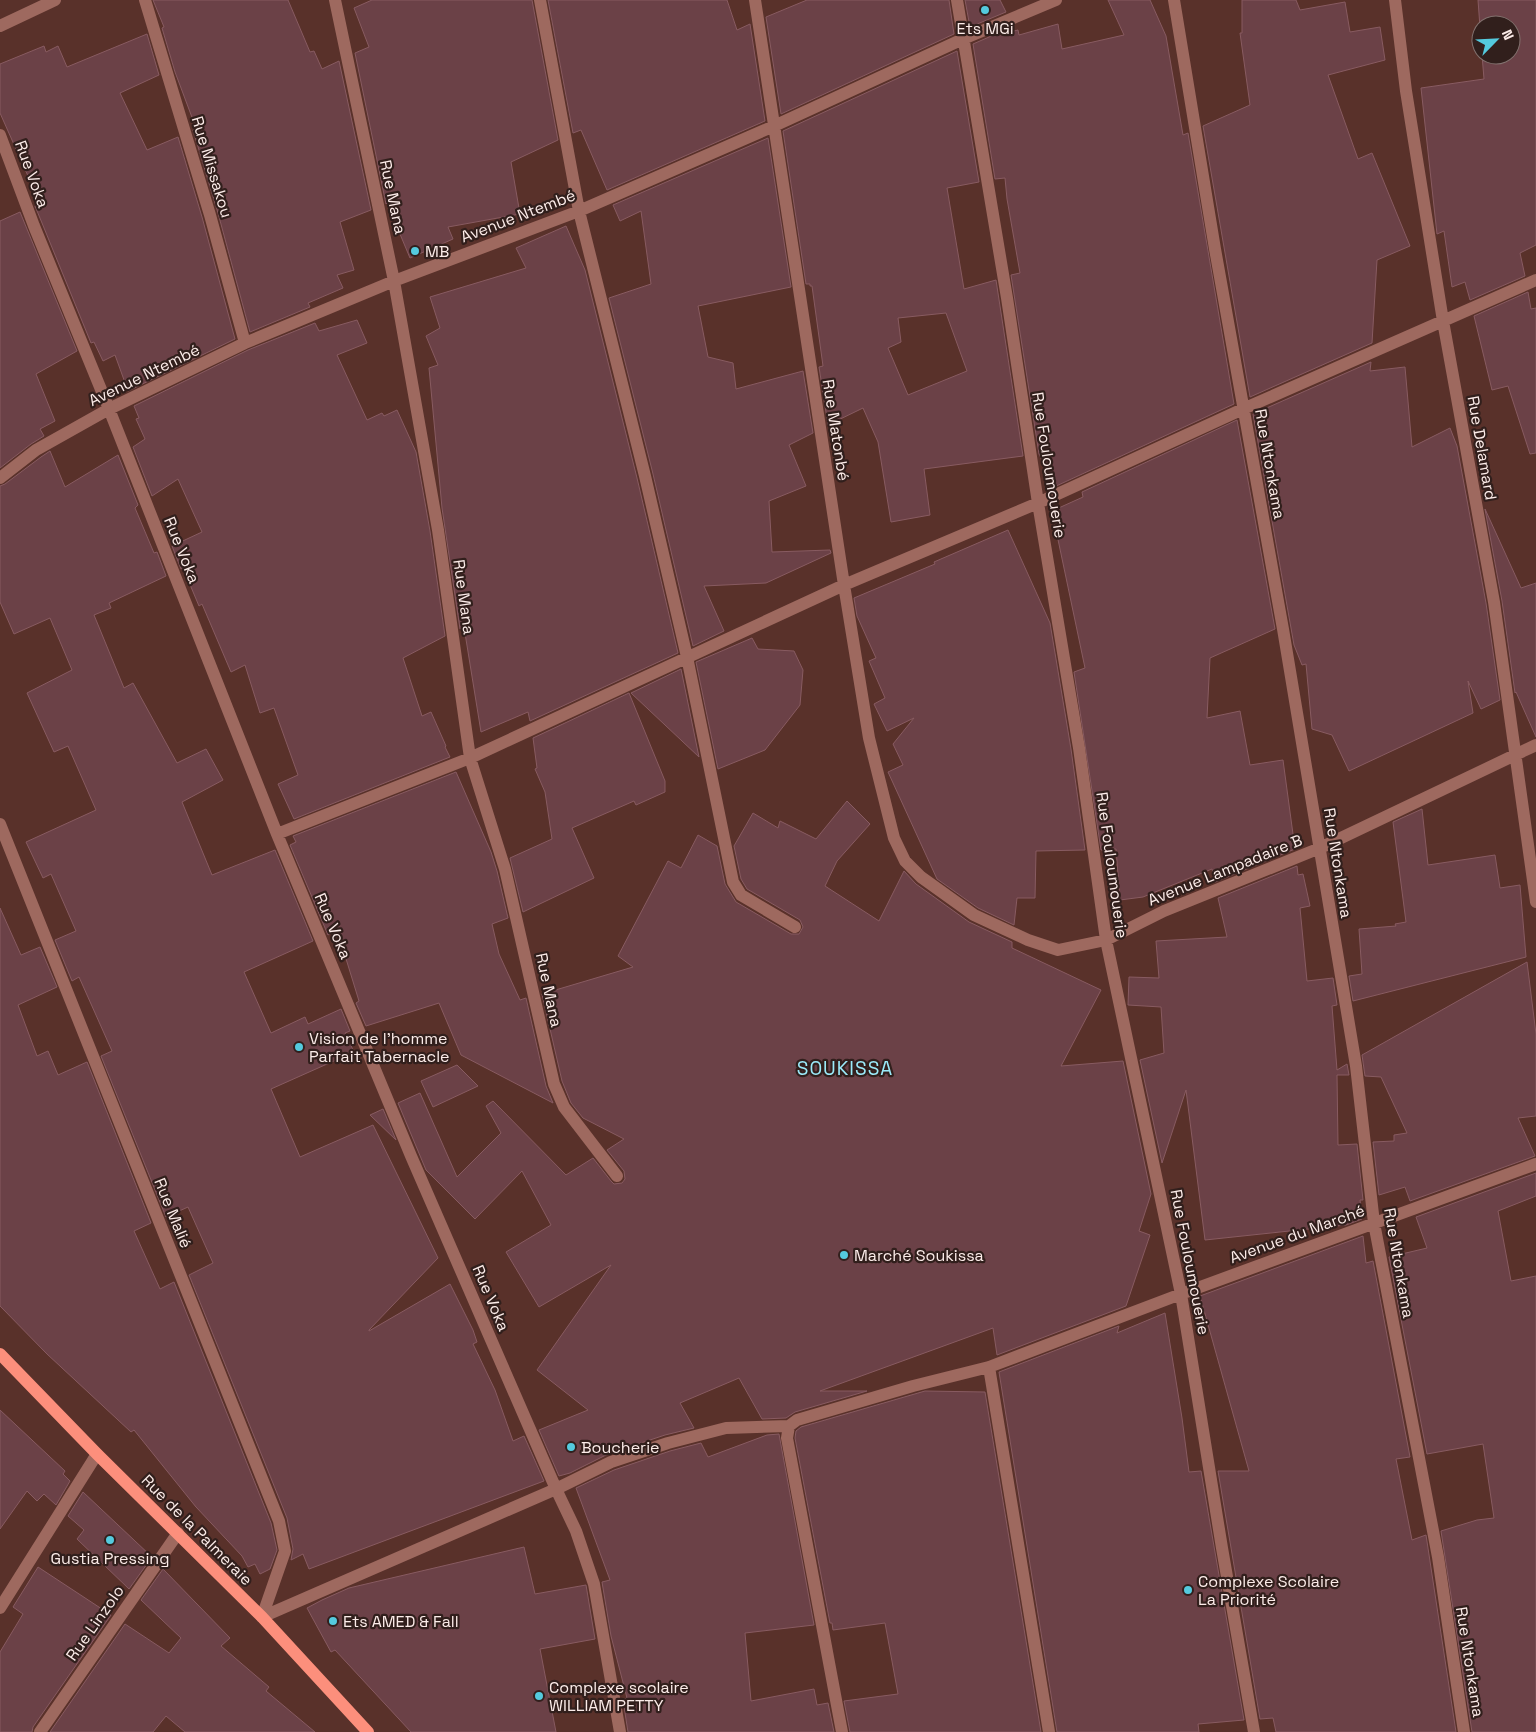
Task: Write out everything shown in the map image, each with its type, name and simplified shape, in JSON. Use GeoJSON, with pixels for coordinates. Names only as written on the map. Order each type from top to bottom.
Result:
{"type":"FeatureCollection","features":[{"type":"Feature","properties":{"kind":"main road","name":"Rue de la Palmeraie"},"geometry":{"type":"LineString","coordinates":[[0,1354],[97,1454],[262,1617],[368,1732]]}},
{"type":"Feature","properties":{"kind":"street"},"geometry":{"type":"LineString","coordinates":[[0,26],[56,0]]}},
{"type":"Feature","properties":{"kind":"street","name":"Rue Missakou"},"geometry":{"type":"LineString","coordinates":[[145,0],[210,215],[245,343]]}},
{"type":"Feature","properties":{"kind":"street","name":"Rue Mana"},"geometry":{"type":"LineString","coordinates":[[334,0],[394,281],[438,530],[470,758],[506,869],[554,1084],[564,1107],[617,1176]]}},
{"type":"Feature","properties":{"kind":"street"},"geometry":{"type":"LineString","coordinates":[[540,0],[579,211],[646,476],[687,657],[733,882],[741,895],[795,927]]}},
{"type":"Feature","properties":{"kind":"street","name":"Rue Matonbé"},"geometry":{"type":"LineString","coordinates":[[755,0],[869,738],[894,838],[905,861]]}},
{"type":"Feature","properties":{"kind":"street","name":"Rue Fouloumouerie"},"geometry":{"type":"LineString","coordinates":[[957,0],[1079,748],[1106,940],[1182,1294],[1222,1548],[1254,1732]]}},
{"type":"Feature","properties":{"kind":"street","name":"Avenue Ntembé"},"geometry":{"type":"LineString","coordinates":[[0,478],[36,450],[109,409],[245,343],[394,281],[579,211],[774,126],[963,39],[1056,0]]}},
{"type":"Feature","properties":{"kind":"street","name":"Rue Ntonkama"},"geometry":{"type":"LineString","coordinates":[[1174,0],[1215,249],[1283,629],[1356,1066],[1374,1223],[1438,1558],[1464,1732]]}},
{"type":"Feature","properties":{"kind":"street","name":"Rue Delamard"},"geometry":{"type":"LineString","coordinates":[[1394,0],[1406,91],[1443,321],[1494,602],[1536,902]]}},
{"type":"Feature","properties":{"kind":"street","name":"Rue Voka"},"geometry":{"type":"LineString","coordinates":[[0,135],[34,226],[109,409],[277,834],[411,1156],[576,1531],[594,1584],[620,1732]]}},
{"type":"Feature","properties":{"kind":"street"},"geometry":{"type":"LineString","coordinates":[[277,834],[470,758],[844,585],[1038,503],[1243,409],[1536,280]]}},
{"type":"Feature","properties":{"kind":"street","name":"Avenue Lampadaire B"},"geometry":{"type":"LineString","coordinates":[[905,861],[921,877],[974,915],[1028,940],[1058,950],[1106,940],[1164,911],[1320,848],[1536,745]]}},
{"type":"Feature","properties":{"kind":"street","name":"Rue Malié"},"geometry":{"type":"LineString","coordinates":[[0,824],[279,1521],[285,1551],[262,1617]]}},
{"type":"Feature","properties":{"kind":"street","name":"Avenue du Marché"},"geometry":{"type":"LineString","coordinates":[[789,1426],[797,1420],[914,1386],[989,1367],[1536,1164]]}},
{"type":"Feature","properties":{"kind":"street"},"geometry":{"type":"LineString","coordinates":[[989,1367],[1049,1732]]}},
{"type":"Feature","properties":{"kind":"street"},"geometry":{"type":"LineString","coordinates":[[262,1617],[556,1489],[611,1462],[726,1428],[789,1426],[787,1438],[842,1732]]}},
{"type":"Feature","properties":{"kind":"street"},"geometry":{"type":"LineString","coordinates":[[0,1608],[97,1454]]}},
{"type":"Feature","properties":{"kind":"street","name":"Rue Linzolo"},"geometry":{"type":"LineString","coordinates":[[40,1732],[178,1533]]}},
{"type":"Feature","properties":{"kind":"building"},"geometry":{"type":"Polygon","coordinates":[[[153,0],[288,0],[310,52],[314,51],[322,69],[339,61],[371,210],[340,222],[354,270],[337,275],[343,288],[308,303],[310,307],[250,332],[218,213],[193,130],[196,128],[175,72],[162,28],[164,27],[153,0]]]}},
{"type":"Feature","properties":{"kind":"building"},"geometry":{"type":"Polygon","coordinates":[[[372,0],[532,0],[558,140],[511,162],[520,214],[448,227],[453,239],[410,258],[386,204],[355,53],[369,47],[354,8],[372,0]]]}},
{"type":"Feature","properties":{"kind":"building"},"geometry":{"type":"Polygon","coordinates":[[[548,0],[727,0],[737,30],[750,24],[765,121],[607,190],[581,130],[573,133],[548,0]]]}},
{"type":"Feature","properties":{"kind":"building"},"geometry":{"type":"Polygon","coordinates":[[[807,0],[949,0],[954,34],[781,114],[766,17],[807,0]]]}},
{"type":"Feature","properties":{"kind":"building"},"geometry":{"type":"Polygon","coordinates":[[[965,0],[1000,0],[1006,12],[970,27],[965,0]]]}},
{"type":"Feature","properties":{"kind":"building"},"geometry":{"type":"Polygon","coordinates":[[[1108,0],[1150,0],[1166,36],[1183,135],[1188,133],[1234,404],[1054,487],[1039,454],[1011,275],[1020,273],[1005,178],[995,179],[973,44],[1012,27],[1014,31],[1018,30],[1019,35],[1058,24],[1062,49],[1124,35],[1108,0]]]}},
{"type":"Feature","properties":{"kind":"building"},"geometry":{"type":"Polygon","coordinates":[[[1242,0],[1296,0],[1300,10],[1345,2],[1350,32],[1380,27],[1385,60],[1328,75],[1358,159],[1372,153],[1410,246],[1377,260],[1372,343],[1250,397],[1203,126],[1250,105],[1240,33],[1242,33],[1242,0]]]}},
{"type":"Feature","properties":{"kind":"building"},"geometry":{"type":"Polygon","coordinates":[[[1478,0],[1536,0],[1536,245],[1520,253],[1525,276],[1470,300],[1465,282],[1452,287],[1444,231],[1437,234],[1421,88],[1484,79],[1483,65],[1521,65],[1521,15],[1479,15],[1478,0]]]}},
{"type":"Feature","properties":{"kind":"building"},"geometry":{"type":"Polygon","coordinates":[[[147,34],[159,75],[120,93],[147,150],[178,137],[235,339],[128,391],[115,355],[103,361],[94,342],[91,343],[35,206],[40,203],[0,113],[0,64],[44,46],[46,52],[58,46],[67,67],[147,34]]]}},
{"type":"Feature","properties":{"kind":"building"},"geometry":{"type":"Polygon","coordinates":[[[957,51],[979,182],[947,188],[964,289],[996,280],[1023,456],[924,469],[930,515],[891,522],[878,442],[863,408],[828,425],[819,367],[823,366],[812,286],[806,284],[783,131],[957,51]],[[946,313],[898,318],[901,342],[888,348],[908,395],[967,371],[946,313]]]}},
{"type":"Feature","properties":{"kind":"building"},"geometry":{"type":"Polygon","coordinates":[[[768,138],[791,287],[698,306],[708,357],[733,363],[736,389],[803,371],[813,433],[789,445],[806,486],[769,501],[772,552],[830,550],[831,553],[766,583],[704,586],[724,631],[693,646],[609,298],[651,284],[641,211],[620,221],[613,205],[768,138]]]}},
{"type":"Feature","properties":{"kind":"building"},"geometry":{"type":"Polygon","coordinates":[[[20,212],[77,351],[36,374],[55,421],[40,429],[44,436],[0,468],[0,221],[20,212]]]}},
{"type":"Feature","properties":{"kind":"building"},"geometry":{"type":"Polygon","coordinates":[[[566,226],[585,270],[678,653],[530,721],[528,712],[481,732],[464,627],[460,629],[442,508],[429,368],[438,365],[426,336],[440,328],[430,297],[526,268],[516,248],[566,226]]]}},
{"type":"Feature","properties":{"kind":"building"},"geometry":{"type":"Polygon","coordinates":[[[1528,292],[1531,309],[1536,308],[1536,453],[1530,454],[1508,386],[1492,390],[1474,316],[1528,292]]]}},
{"type":"Feature","properties":{"kind":"building"},"geometry":{"type":"Polygon","coordinates":[[[357,320],[367,343],[337,355],[367,420],[382,413],[384,416],[397,410],[416,452],[430,531],[445,636],[403,658],[422,716],[431,712],[450,757],[294,819],[278,784],[298,775],[274,708],[260,713],[245,665],[231,672],[202,604],[199,606],[183,568],[181,569],[172,546],[202,532],[178,479],[152,496],[133,447],[145,439],[136,419],[139,418],[134,406],[248,350],[315,323],[319,331],[357,320]]]}},
{"type":"Feature","properties":{"kind":"building"},"geometry":{"type":"Polygon","coordinates":[[[1371,362],[1370,371],[1405,367],[1412,447],[1450,428],[1457,446],[1486,603],[1500,700],[1481,709],[1468,681],[1473,713],[1349,771],[1332,735],[1312,729],[1306,664],[1302,665],[1294,645],[1253,414],[1371,362]]]}},
{"type":"Feature","properties":{"kind":"building"},"geometry":{"type":"Polygon","coordinates":[[[1237,420],[1275,629],[1210,658],[1207,718],[1240,711],[1250,765],[1283,760],[1295,849],[1215,882],[1212,869],[1143,897],[1120,900],[1116,849],[1101,850],[1074,672],[1085,668],[1052,511],[1083,497],[1082,492],[1237,420]]]}},
{"type":"Feature","properties":{"kind":"building"},"geometry":{"type":"Polygon","coordinates":[[[50,451],[65,487],[118,455],[138,505],[135,508],[154,553],[157,552],[166,576],[109,603],[111,608],[94,615],[124,688],[133,683],[177,763],[206,749],[223,780],[182,802],[212,875],[275,850],[313,941],[244,972],[271,1033],[305,1017],[308,1024],[341,1009],[350,1031],[345,1033],[354,1052],[271,1089],[300,1157],[373,1125],[438,1258],[369,1331],[450,1284],[473,1330],[477,1342],[473,1344],[495,1390],[513,1441],[524,1436],[544,1481],[309,1569],[303,1554],[291,1560],[293,1549],[287,1518],[189,1275],[213,1263],[188,1207],[166,1217],[101,1056],[112,1051],[79,977],[72,981],[55,940],[76,931],[51,874],[43,878],[26,842],[96,810],[68,746],[54,752],[27,693],[72,670],[50,618],[14,634],[0,602],[0,486],[50,451]]]}},
{"type":"Feature","properties":{"kind":"building"},"geometry":{"type":"Polygon","coordinates":[[[1485,509],[1521,588],[1536,583],[1536,737],[1515,693],[1502,601],[1485,509]]]}},
{"type":"Feature","properties":{"kind":"building"},"geometry":{"type":"Polygon","coordinates":[[[1008,530],[1050,623],[1071,749],[1085,850],[1036,851],[1035,898],[1017,898],[1014,925],[978,908],[937,879],[888,772],[903,765],[893,744],[914,718],[887,731],[874,704],[885,698],[869,661],[876,658],[857,616],[854,598],[935,564],[934,562],[1008,530]]]}},
{"type":"Feature","properties":{"kind":"building"},"geometry":{"type":"Polygon","coordinates":[[[752,638],[758,649],[794,651],[803,670],[800,705],[765,750],[718,769],[696,662],[752,638]]]}},
{"type":"Feature","properties":{"kind":"building"},"geometry":{"type":"Polygon","coordinates":[[[681,669],[699,757],[631,693],[681,669]]]}},
{"type":"Feature","properties":{"kind":"building"},"geometry":{"type":"Polygon","coordinates":[[[629,693],[665,781],[665,792],[636,805],[634,801],[572,828],[594,878],[523,912],[510,858],[552,839],[545,792],[535,769],[537,768],[533,738],[629,693]]]}},
{"type":"Feature","properties":{"kind":"building"},"geometry":{"type":"Polygon","coordinates":[[[456,772],[491,852],[497,871],[508,918],[492,924],[499,954],[520,1000],[526,998],[546,1086],[553,1103],[461,1055],[439,1003],[366,1026],[356,1003],[359,1001],[339,936],[335,937],[333,932],[328,935],[290,845],[296,842],[293,836],[456,772]]]}},
{"type":"Feature","properties":{"kind":"building"},"geometry":{"type":"Polygon","coordinates":[[[847,801],[870,824],[837,861],[825,886],[879,921],[904,871],[916,884],[969,922],[1012,942],[1012,948],[1101,990],[1061,1066],[1123,1061],[1151,1194],[1139,1231],[1150,1235],[1126,1306],[997,1355],[993,1328],[820,1391],[867,1391],[795,1412],[786,1418],[762,1419],[739,1378],[680,1403],[694,1428],[665,1435],[608,1454],[570,1473],[559,1476],[539,1430],[588,1410],[537,1370],[611,1265],[539,1307],[506,1252],[551,1225],[522,1171],[475,1219],[426,1170],[398,1103],[420,1093],[457,1177],[501,1133],[486,1106],[493,1101],[566,1175],[593,1158],[614,1184],[622,1183],[625,1179],[624,1171],[607,1150],[624,1139],[583,1118],[571,1103],[562,1081],[542,994],[633,967],[618,956],[668,861],[681,868],[698,835],[717,846],[725,884],[736,902],[791,934],[799,934],[803,927],[800,920],[747,889],[741,879],[734,846],[753,813],[778,828],[780,821],[816,839],[847,801]]]}},
{"type":"Feature","properties":{"kind":"building"},"geometry":{"type":"Polygon","coordinates":[[[1422,809],[1428,865],[1495,855],[1500,888],[1520,885],[1526,957],[1353,1001],[1349,976],[1362,974],[1359,929],[1396,926],[1395,924],[1406,922],[1393,822],[1422,809]]]}},
{"type":"Feature","properties":{"kind":"building"},"geometry":{"type":"Polygon","coordinates":[[[1297,866],[1298,875],[1303,874],[1310,906],[1300,908],[1307,981],[1333,978],[1337,1005],[1332,1006],[1337,1070],[1347,1064],[1349,1075],[1337,1075],[1338,1145],[1357,1144],[1363,1200],[1360,1200],[1362,1219],[1346,1225],[1205,1240],[1186,1090],[1162,1163],[1140,1060],[1164,1053],[1161,1007],[1128,1005],[1129,977],[1159,978],[1156,941],[1227,937],[1218,898],[1297,866]]]}},
{"type":"Feature","properties":{"kind":"building"},"geometry":{"type":"Polygon","coordinates":[[[0,908],[21,955],[40,947],[57,987],[18,1005],[37,1056],[48,1051],[58,1075],[87,1062],[151,1223],[134,1231],[160,1289],[174,1282],[271,1523],[277,1550],[270,1569],[260,1574],[255,1564],[248,1567],[242,1556],[196,1507],[134,1430],[131,1432],[47,1354],[0,1306],[0,908]]]}},
{"type":"Feature","properties":{"kind":"building"},"geometry":{"type":"Polygon","coordinates":[[[1527,962],[1536,1034],[1536,1116],[1518,1118],[1535,1156],[1410,1201],[1405,1187],[1379,1195],[1373,1142],[1394,1141],[1394,1135],[1407,1133],[1381,1077],[1365,1076],[1362,1055],[1527,962]]]}},
{"type":"Feature","properties":{"kind":"building"},"geometry":{"type":"Polygon","coordinates":[[[457,1065],[478,1086],[433,1107],[421,1081],[457,1065]]]}},
{"type":"Feature","properties":{"kind":"building"},"geometry":{"type":"Polygon","coordinates":[[[383,1109],[396,1140],[370,1115],[383,1109]]]}},
{"type":"Feature","properties":{"kind":"building"},"geometry":{"type":"Polygon","coordinates":[[[1536,1173],[1536,1196],[1498,1211],[1511,1281],[1536,1276],[1536,1732],[1472,1732],[1441,1531],[1477,1520],[1494,1518],[1483,1444],[1427,1454],[1389,1257],[1427,1248],[1416,1217],[1536,1173]]]}},
{"type":"Feature","properties":{"kind":"building"},"geometry":{"type":"Polygon","coordinates":[[[1363,1236],[1366,1263],[1373,1261],[1410,1457],[1396,1459],[1412,1540],[1426,1535],[1456,1732],[1276,1732],[1273,1718],[1260,1719],[1218,1471],[1249,1471],[1200,1296],[1363,1236]]]}},
{"type":"Feature","properties":{"kind":"building"},"geometry":{"type":"Polygon","coordinates":[[[1165,1313],[1189,1472],[1201,1471],[1244,1720],[1198,1724],[1199,1732],[1057,1732],[999,1372],[1119,1326],[1117,1333],[1165,1313]]]}},
{"type":"Feature","properties":{"kind":"building"},"geometry":{"type":"Polygon","coordinates":[[[925,1391],[985,1392],[1041,1732],[850,1732],[844,1701],[898,1694],[885,1623],[833,1630],[832,1623],[830,1623],[795,1438],[796,1431],[801,1427],[925,1391]]]}},
{"type":"Feature","properties":{"kind":"building"},"geometry":{"type":"Polygon","coordinates":[[[0,1410],[65,1471],[63,1474],[70,1481],[56,1505],[44,1494],[37,1501],[27,1491],[0,1529],[0,1410]]]}},
{"type":"Feature","properties":{"kind":"building"},"geometry":{"type":"Polygon","coordinates":[[[779,1434],[814,1625],[745,1633],[751,1701],[814,1689],[817,1705],[828,1703],[834,1732],[628,1732],[623,1700],[627,1698],[611,1636],[602,1582],[610,1580],[576,1488],[614,1470],[670,1451],[701,1443],[708,1457],[767,1435],[779,1434]]]}},
{"type":"Feature","properties":{"kind":"building"},"geometry":{"type":"Polygon","coordinates":[[[83,1492],[152,1557],[129,1589],[77,1539],[84,1530],[68,1516],[83,1492]]]}},
{"type":"Feature","properties":{"kind":"building"},"geometry":{"type":"Polygon","coordinates":[[[524,1547],[535,1594],[586,1585],[595,1639],[540,1649],[556,1732],[411,1732],[335,1650],[331,1652],[307,1608],[349,1588],[524,1547]]]}},
{"type":"Feature","properties":{"kind":"building"},"geometry":{"type":"Polygon","coordinates":[[[38,1567],[111,1615],[33,1727],[32,1732],[0,1732],[0,1652],[23,1614],[13,1607],[38,1567]]]}},
{"type":"Feature","properties":{"kind":"building"},"geometry":{"type":"Polygon","coordinates":[[[163,1569],[230,1638],[221,1646],[269,1687],[266,1691],[315,1732],[185,1732],[166,1716],[153,1732],[50,1732],[125,1624],[169,1653],[181,1638],[141,1600],[163,1569]]]}},
{"type":"Feature","properties":{"kind":"place","name":"Ets MGi"},"geometry":{"type":"Point","coordinates":[985,10]}},
{"type":"Feature","properties":{"kind":"place","name":"MB"},"geometry":{"type":"Point","coordinates":[415,251]}},
{"type":"Feature","properties":{"kind":"place","name":"Vision de l'homme Parfait Tabernacle"},"geometry":{"type":"Point","coordinates":[299,1047]}},
{"type":"Feature","properties":{"kind":"place","name":"Marché Soukissa"},"geometry":{"type":"Point","coordinates":[844,1255]}},
{"type":"Feature","properties":{"kind":"place","name":"Boucherie"},"geometry":{"type":"Point","coordinates":[571,1447]}},
{"type":"Feature","properties":{"kind":"place","name":"Gustia Pressing"},"geometry":{"type":"Point","coordinates":[110,1540]}},
{"type":"Feature","properties":{"kind":"place","name":"Complexe Scolaire La Priorité"},"geometry":{"type":"Point","coordinates":[1188,1590]}},
{"type":"Feature","properties":{"kind":"place","name":"Ets AMED & Fall"},"geometry":{"type":"Point","coordinates":[333,1621]}},
{"type":"Feature","properties":{"kind":"place","name":"Complexe scolaire WILLIAM PETTY"},"geometry":{"type":"Point","coordinates":[539,1696]}},
{"type":"Feature","properties":{"kind":"district","name":"SOUKISSA"},"geometry":{"type":"Point","coordinates":[845,1068]}}]}
